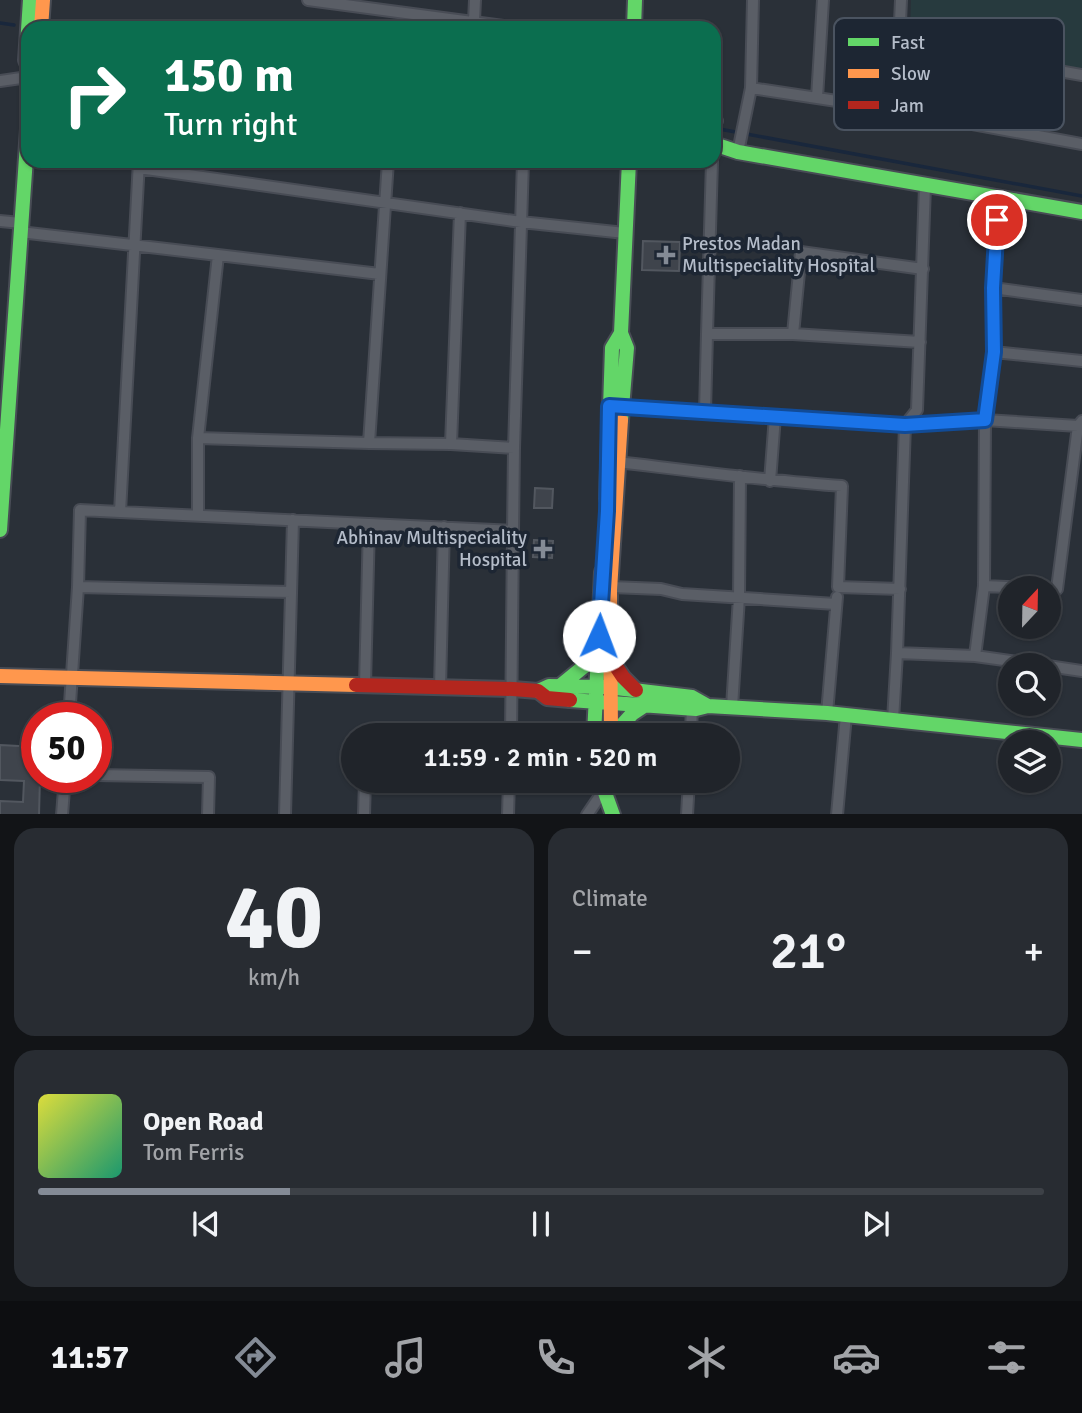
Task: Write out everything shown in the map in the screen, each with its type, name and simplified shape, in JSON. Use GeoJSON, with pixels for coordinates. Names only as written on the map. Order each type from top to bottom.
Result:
{"type":"FeatureCollection","features":[{"type":"Feature","properties":{"kind":"street"},"geometry":{"type":"LineString","coordinates":[[29,21],[30,0]]}},
{"type":"Feature","properties":{"kind":"street"},"geometry":{"type":"LineString","coordinates":[[42,21],[43,0]]}},
{"type":"Feature","properties":{"kind":"street"},"geometry":{"type":"LineString","coordinates":[[308,0],[474,21],[475,0]]}},
{"type":"Feature","properties":{"kind":"street"},"geometry":{"type":"LineString","coordinates":[[634,21],[635,0]]}},
{"type":"Feature","properties":{"kind":"street"},"geometry":{"type":"LineString","coordinates":[[739,149],[751,88],[753,0]]}},
{"type":"Feature","properties":{"kind":"street"},"geometry":{"type":"LineString","coordinates":[[817,98],[823,0]]}},
{"type":"Feature","properties":{"kind":"street"},"geometry":{"type":"LineString","coordinates":[[901,0],[901,18]]}},
{"type":"Feature","properties":{"kind":"street"},"geometry":{"type":"LineString","coordinates":[[1064,72],[1082,75]]}},
{"type":"Feature","properties":{"kind":"street"},"geometry":{"type":"LineString","coordinates":[[0,80],[21,78]]}},
{"type":"Feature","properties":{"kind":"street"},"geometry":{"type":"LineString","coordinates":[[751,88],[834,101]]}},
{"type":"Feature","properties":{"kind":"street"},"geometry":{"type":"LineString","coordinates":[[1005,130],[1082,144]]}},
{"type":"Feature","properties":{"kind":"street"},"geometry":{"type":"LineString","coordinates":[[721,145],[925,186],[1082,212]]}},
{"type":"Feature","properties":{"kind":"street"},"geometry":{"type":"LineString","coordinates":[[0,530],[25,168]]}},
{"type":"Feature","properties":{"kind":"street"},"geometry":{"type":"LineString","coordinates":[[120,512],[139,168]]}},
{"type":"Feature","properties":{"kind":"street"},"geometry":{"type":"LineString","coordinates":[[159,168],[521,222],[625,233]]}},
{"type":"Feature","properties":{"kind":"street"},"geometry":{"type":"LineString","coordinates":[[369,443],[387,168]]}},
{"type":"Feature","properties":{"kind":"street"},"geometry":{"type":"LineString","coordinates":[[512,723],[514,448],[523,168]]}},
{"type":"Feature","properties":{"kind":"street"},"geometry":{"type":"LineString","coordinates":[[596,723],[602,694],[607,511],[616,406],[627,348],[621,333],[629,168]]}},
{"type":"Feature","properties":{"kind":"street"},"geometry":{"type":"LineString","coordinates":[[705,412],[712,168]]}},
{"type":"Feature","properties":{"kind":"street"},"geometry":{"type":"LineString","coordinates":[[893,720],[905,425],[917,410],[925,186]]}},
{"type":"Feature","properties":{"kind":"street"},"geometry":{"type":"LineString","coordinates":[[975,656],[984,586],[985,420],[994,352],[993,288],[999,198]]}},
{"type":"Feature","properties":{"kind":"street"},"geometry":{"type":"LineString","coordinates":[[451,444],[460,213]]}},
{"type":"Feature","properties":{"kind":"street"},"geometry":{"type":"LineString","coordinates":[[0,221],[21,228],[135,245],[380,274]]}},
{"type":"Feature","properties":{"kind":"street"},"geometry":{"type":"LineString","coordinates":[[793,334],[801,252],[923,269]]}},
{"type":"Feature","properties":{"kind":"street"},"geometry":{"type":"LineString","coordinates":[[198,516],[198,438],[218,255]]}},
{"type":"Feature","properties":{"kind":"street"},"geometry":{"type":"LineString","coordinates":[[993,288],[1082,300]]}},
{"type":"Feature","properties":{"kind":"street"},"geometry":{"type":"LineString","coordinates":[[707,334],[793,334],[920,342]]}},
{"type":"Feature","properties":{"kind":"street"},"geometry":{"type":"LineString","coordinates":[[994,352],[1082,361]]}},
{"type":"Feature","properties":{"kind":"street"},"geometry":{"type":"LineString","coordinates":[[616,406],[905,425],[985,420],[1080,424],[1059,576]]}},
{"type":"Feature","properties":{"kind":"street"},"geometry":{"type":"LineString","coordinates":[[560,686],[603,655],[611,587],[618,462],[616,406]]}},
{"type":"Feature","properties":{"kind":"street"},"geometry":{"type":"LineString","coordinates":[[770,481],[775,416]]}},
{"type":"Feature","properties":{"kind":"street"},"geometry":{"type":"LineString","coordinates":[[198,438],[514,448]]}},
{"type":"Feature","properties":{"kind":"street"},"geometry":{"type":"LineString","coordinates":[[618,462],[770,481],[842,486],[838,587],[827,713]]}},
{"type":"Feature","properties":{"kind":"street"},"geometry":{"type":"LineString","coordinates":[[732,707],[739,597],[740,476]]}},
{"type":"Feature","properties":{"kind":"street"},"geometry":{"type":"LineString","coordinates":[[71,702],[78,587],[79,510],[513,531]]}},
{"type":"Feature","properties":{"kind":"street"},"geometry":{"type":"LineString","coordinates":[[285,814],[293,520]]}},
{"type":"Feature","properties":{"kind":"street"},"geometry":{"type":"LineString","coordinates":[[365,685],[369,524]]}},
{"type":"Feature","properties":{"kind":"street"},"geometry":{"type":"LineString","coordinates":[[440,687],[444,527]]}},
{"type":"Feature","properties":{"kind":"street"},"geometry":{"type":"LineString","coordinates":[[984,586],[998,587]]}},
{"type":"Feature","properties":{"kind":"street"},"geometry":{"type":"LineString","coordinates":[[78,587],[291,592]]}},
{"type":"Feature","properties":{"kind":"street"},"geometry":{"type":"LineString","coordinates":[[611,587],[836,604]]}},
{"type":"Feature","properties":{"kind":"street"},"geometry":{"type":"LineString","coordinates":[[838,587],[900,589]]}},
{"type":"Feature","properties":{"kind":"street"},"geometry":{"type":"LineString","coordinates":[[897,653],[998,659]]}},
{"type":"Feature","properties":{"kind":"street"},"geometry":{"type":"LineString","coordinates":[[603,655],[636,690]]}},
{"type":"Feature","properties":{"kind":"street"},"geometry":{"type":"LineString","coordinates":[[1061,668],[1082,671]]}},
{"type":"Feature","properties":{"kind":"street"},"geometry":{"type":"LineString","coordinates":[[0,676],[538,691],[549,686],[560,686],[648,704],[692,703]]}},
{"type":"Feature","properties":{"kind":"street"},"geometry":{"type":"LineString","coordinates":[[538,691],[547,698],[636,690],[708,706],[827,713],[1082,740]]}},
{"type":"Feature","properties":{"kind":"street"},"geometry":{"type":"LineString","coordinates":[[602,694],[609,723]]}},
{"type":"Feature","properties":{"kind":"street"},"geometry":{"type":"LineString","coordinates":[[691,723],[692,703]]}},
{"type":"Feature","properties":{"kind":"street"},"geometry":{"type":"LineString","coordinates":[[623,723],[648,704]]}},
{"type":"Feature","properties":{"kind":"street"},"geometry":{"type":"LineString","coordinates":[[837,814],[846,715]]}},
{"type":"Feature","properties":{"kind":"street"},"geometry":{"type":"LineString","coordinates":[[112,775],[209,777],[208,814]]}},
{"type":"Feature","properties":{"kind":"street"},"geometry":{"type":"LineString","coordinates":[[62,814],[64,793]]}},
{"type":"Feature","properties":{"kind":"street"},"geometry":{"type":"LineString","coordinates":[[364,814],[365,793]]}},
{"type":"Feature","properties":{"kind":"street"},"geometry":{"type":"LineString","coordinates":[[508,814],[509,793]]}},
{"type":"Feature","properties":{"kind":"street"},"geometry":{"type":"LineString","coordinates":[[587,814],[599,793]]}},
{"type":"Feature","properties":{"kind":"street"},"geometry":{"type":"LineString","coordinates":[[604,793],[604,814]]}},
{"type":"Feature","properties":{"kind":"street"},"geometry":{"type":"LineString","coordinates":[[606,793],[613,814]]}},
{"type":"Feature","properties":{"kind":"street"},"geometry":{"type":"LineString","coordinates":[[687,814],[688,793]]}},
{"type":"Feature","properties":{"kind":"green space"},"geometry":{"type":"Polygon","coordinates":[[[911,0],[1082,0],[1082,72],[1064,68],[1064,18],[911,18],[911,0]]]}},
{"type":"Feature","properties":{"kind":"building"},"geometry":{"type":"Polygon","coordinates":[[[643,241],[680,242],[679,271],[642,270],[643,241]]]}},
{"type":"Feature","properties":{"kind":"building"},"geometry":{"type":"Polygon","coordinates":[[[535,488],[553,489],[552,508],[534,508],[535,488]]]}},
{"type":"Feature","properties":{"kind":"building"},"geometry":{"type":"Polygon","coordinates":[[[534,540],[553,541],[552,558],[533,557],[534,540]]]}},
{"type":"Feature","properties":{"kind":"building"},"geometry":{"type":"Polygon","coordinates":[[[0,745],[21,746],[21,781],[0,780],[0,745]]]}},
{"type":"Feature","properties":{"kind":"building"},"geometry":{"type":"Polygon","coordinates":[[[23,793],[40,793],[39,814],[0,814],[0,801],[23,802],[23,793]]]}},
{"type":"Feature","properties":{"kind":"waterway"},"geometry":{"type":"LineString","coordinates":[[0,23],[14,25]]}},
{"type":"Feature","properties":{"kind":"waterway"},"geometry":{"type":"LineString","coordinates":[[721,129],[1082,196]]}},
{"type":"Feature","properties":{"kind":"traffic: fast"},"geometry":{"type":"LineString","coordinates":[[29,21],[30,0]]}},
{"type":"Feature","properties":{"kind":"traffic: fast"},"geometry":{"type":"LineString","coordinates":[[634,21],[635,0]]}},
{"type":"Feature","properties":{"kind":"traffic: fast"},"geometry":{"type":"LineString","coordinates":[[721,146],[738,152],[1082,212]]}},
{"type":"Feature","properties":{"kind":"traffic: fast"},"geometry":{"type":"LineString","coordinates":[[0,530],[25,168]]}},
{"type":"Feature","properties":{"kind":"traffic: fast"},"geometry":{"type":"LineString","coordinates":[[621,420],[627,348],[621,333],[629,168]]}},
{"type":"Feature","properties":{"kind":"traffic: fast"},"geometry":{"type":"LineString","coordinates":[[607,499],[612,348],[621,333]]}},
{"type":"Feature","properties":{"kind":"traffic: fast"},"geometry":{"type":"LineString","coordinates":[[595,723],[602,572]]}},
{"type":"Feature","properties":{"kind":"traffic: fast"},"geometry":{"type":"LineString","coordinates":[[560,686],[598,655]]}},
{"type":"Feature","properties":{"kind":"traffic: fast"},"geometry":{"type":"LineString","coordinates":[[538,691],[549,686],[608,687],[692,697],[708,706]]}},
{"type":"Feature","properties":{"kind":"traffic: fast"},"geometry":{"type":"LineString","coordinates":[[570,700],[696,709],[708,706],[827,713],[1082,740]]}},
{"type":"Feature","properties":{"kind":"traffic: fast"},"geometry":{"type":"LineString","coordinates":[[624,723],[647,704]]}},
{"type":"Feature","properties":{"kind":"traffic: fast"},"geometry":{"type":"LineString","coordinates":[[605,793],[613,814]]}},
{"type":"Feature","properties":{"kind":"traffic: slow"},"geometry":{"type":"LineString","coordinates":[[42,21],[43,0]]}},
{"type":"Feature","properties":{"kind":"traffic: slow"},"geometry":{"type":"LineString","coordinates":[[611,723],[610,590],[621,420]]}},
{"type":"Feature","properties":{"kind":"traffic: slow"},"geometry":{"type":"LineString","coordinates":[[0,676],[356,685]]}},
{"type":"Feature","properties":{"kind":"traffic: jam"},"geometry":{"type":"LineString","coordinates":[[609,656],[636,690]]}},
{"type":"Feature","properties":{"kind":"traffic: jam"},"geometry":{"type":"LineString","coordinates":[[356,685],[513,689],[538,691],[547,698],[570,700]]}},
{"type":"Feature","properties":{"kind":"place","name":"Prestos Madan Multispeciality Hospital"},"geometry":{"type":"Point","coordinates":[666,255]}},
{"type":"Feature","properties":{"kind":"place","name":"Abhinav Multispeciality Hospital"},"geometry":{"type":"Point","coordinates":[543,549]}},
{"type":"Feature","properties":{"kind":"route"},"geometry":{"type":"LineString","coordinates":[[599,636],[607,511],[609,406],[905,425],[985,420],[994,352],[993,288],[997,220]]}}]}
